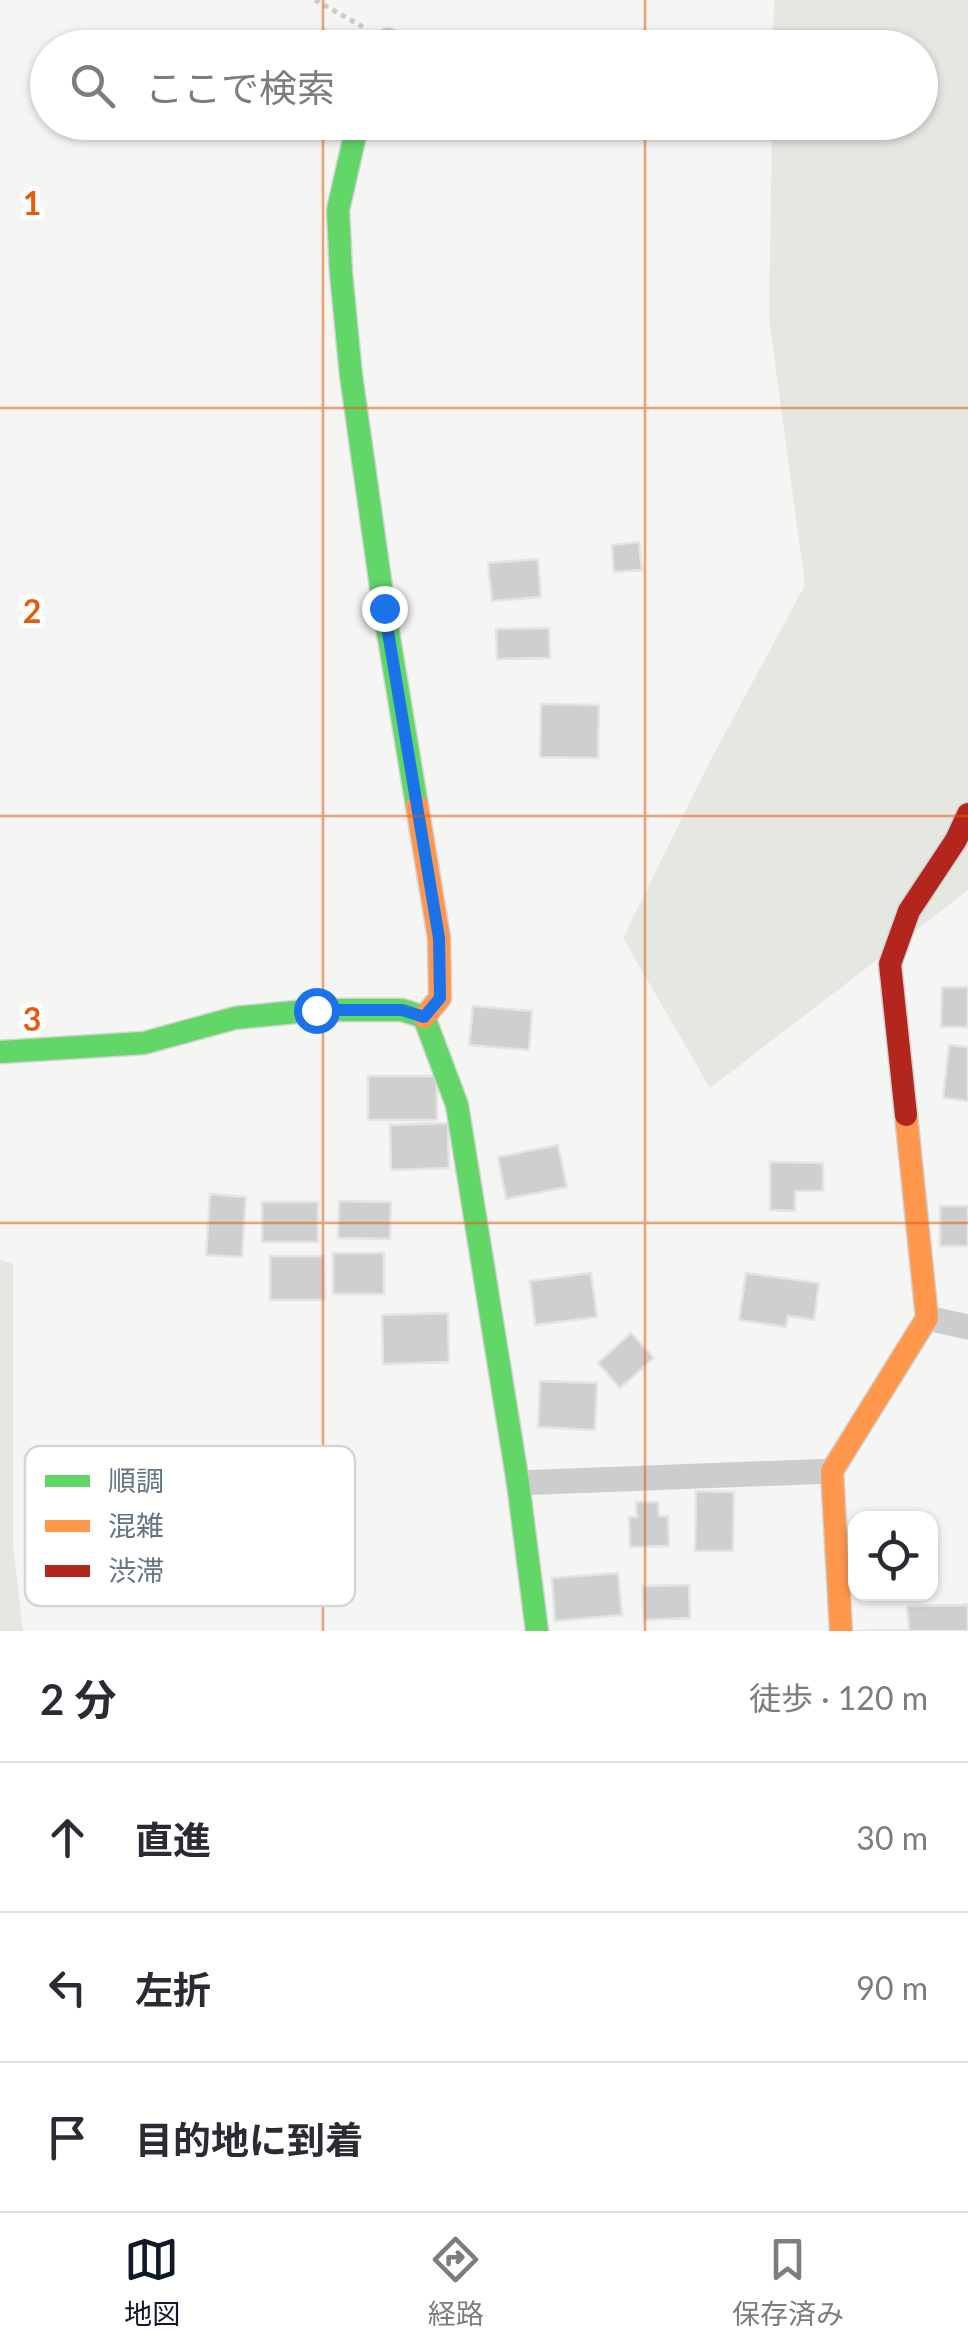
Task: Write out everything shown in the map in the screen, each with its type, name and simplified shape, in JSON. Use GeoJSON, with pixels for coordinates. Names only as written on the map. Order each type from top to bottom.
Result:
{"type":"FeatureCollection","features":[{"type":"Feature","properties":{"kind":"street"},"geometry":{"type":"LineString","coordinates":[[354,140],[338,210],[341,273],[384,608],[439,938],[440,998],[424,1017]]}},
{"type":"Feature","properties":{"kind":"street"},"geometry":{"type":"LineString","coordinates":[[841,1631],[832,1471],[927,1318],[890,964],[898,929],[938,864],[959,839],[968,814]]}},
{"type":"Feature","properties":{"kind":"street"},"geometry":{"type":"LineString","coordinates":[[0,1052],[144,1044],[235,1018],[316,1010],[402,1010],[424,1017]]}},
{"type":"Feature","properties":{"kind":"street"},"geometry":{"type":"LineString","coordinates":[[424,1017],[456,1105],[518,1483],[537,1631]]}},
{"type":"Feature","properties":{"kind":"street"},"geometry":{"type":"LineString","coordinates":[[927,1318],[968,1327]]}},
{"type":"Feature","properties":{"kind":"street"},"geometry":{"type":"LineString","coordinates":[[518,1483],[832,1471]]}},
{"type":"Feature","properties":{"kind":"path"},"geometry":{"type":"LineString","coordinates":[[315,0],[364,30]]}},
{"type":"Feature","properties":{"kind":"shaded area"},"geometry":{"type":"Polygon","coordinates":[[[774,0],[968,0],[968,890],[710,1088],[623,938],[710,761],[805,585],[769,318],[772,140],[938,140],[938,30],[773,30],[774,0]]]}},
{"type":"Feature","properties":{"kind":"shaded area"},"geometry":{"type":"Polygon","coordinates":[[[0,1260],[13,1264],[13,1545],[23,1631],[0,1631],[0,1260]]]}},
{"type":"Feature","properties":{"kind":"building"},"geometry":{"type":"Polygon","coordinates":[[[639,542],[642,570],[614,572],[612,545],[639,542]]]}},
{"type":"Feature","properties":{"kind":"building"},"geometry":{"type":"Polygon","coordinates":[[[538,559],[541,597],[492,601],[488,563],[538,559]]]}},
{"type":"Feature","properties":{"kind":"building"},"geometry":{"type":"Polygon","coordinates":[[[549,628],[550,658],[497,659],[496,629],[549,628]]]}},
{"type":"Feature","properties":{"kind":"building"},"geometry":{"type":"Polygon","coordinates":[[[541,704],[599,705],[598,758],[540,757],[541,704]]]}},
{"type":"Feature","properties":{"kind":"building"},"geometry":{"type":"Polygon","coordinates":[[[942,987],[968,987],[968,1027],[941,1027],[942,987]]]}},
{"type":"Feature","properties":{"kind":"building"},"geometry":{"type":"Polygon","coordinates":[[[473,1006],[532,1011],[529,1050],[469,1045],[473,1006]]]}},
{"type":"Feature","properties":{"kind":"building"},"geometry":{"type":"Polygon","coordinates":[[[949,1045],[968,1047],[968,1101],[943,1098],[949,1045]]]}},
{"type":"Feature","properties":{"kind":"building"},"geometry":{"type":"Polygon","coordinates":[[[368,1076],[437,1076],[437,1120],[368,1120],[368,1076]]]}},
{"type":"Feature","properties":{"kind":"building"},"geometry":{"type":"Polygon","coordinates":[[[448,1123],[449,1168],[391,1170],[390,1125],[448,1123]]]}},
{"type":"Feature","properties":{"kind":"building"},"geometry":{"type":"Polygon","coordinates":[[[558,1145],[567,1187],[506,1199],[498,1157],[558,1145]]]}},
{"type":"Feature","properties":{"kind":"building"},"geometry":{"type":"Polygon","coordinates":[[[770,1162],[823,1163],[823,1191],[795,1191],[795,1211],[770,1210],[770,1162]]]}},
{"type":"Feature","properties":{"kind":"building"},"geometry":{"type":"Polygon","coordinates":[[[210,1194],[246,1197],[242,1257],[206,1255],[210,1194]]]}},
{"type":"Feature","properties":{"kind":"building"},"geometry":{"type":"Polygon","coordinates":[[[339,1201],[391,1202],[390,1239],[338,1238],[339,1201]]]}},
{"type":"Feature","properties":{"kind":"building"},"geometry":{"type":"Polygon","coordinates":[[[262,1202],[318,1202],[318,1242],[262,1242],[262,1202]]]}},
{"type":"Feature","properties":{"kind":"building"},"geometry":{"type":"Polygon","coordinates":[[[940,1206],[968,1206],[968,1246],[940,1246],[940,1206]]]}},
{"type":"Feature","properties":{"kind":"building"},"geometry":{"type":"Polygon","coordinates":[[[333,1253],[384,1253],[384,1294],[333,1294],[333,1253]]]}},
{"type":"Feature","properties":{"kind":"building"},"geometry":{"type":"Polygon","coordinates":[[[270,1256],[324,1256],[325,1300],[270,1300],[270,1256]]]}},
{"type":"Feature","properties":{"kind":"building"},"geometry":{"type":"Polygon","coordinates":[[[591,1273],[597,1317],[535,1325],[530,1281],[591,1273]]]}},
{"type":"Feature","properties":{"kind":"building"},"geometry":{"type":"Polygon","coordinates":[[[746,1273],[819,1283],[814,1320],[788,1316],[786,1327],[739,1320],[746,1273]]]}},
{"type":"Feature","properties":{"kind":"building"},"geometry":{"type":"Polygon","coordinates":[[[448,1313],[449,1362],[383,1364],[382,1315],[448,1313]]]}},
{"type":"Feature","properties":{"kind":"building"},"geometry":{"type":"Polygon","coordinates":[[[631,1333],[654,1358],[620,1388],[598,1363],[631,1333]]]}},
{"type":"Feature","properties":{"kind":"building"},"geometry":{"type":"Polygon","coordinates":[[[540,1381],[597,1383],[595,1430],[538,1427],[540,1381]]]}},
{"type":"Feature","properties":{"kind":"building"},"geometry":{"type":"Polygon","coordinates":[[[696,1491],[734,1492],[733,1551],[695,1551],[696,1491]]]}},
{"type":"Feature","properties":{"kind":"building"},"geometry":{"type":"Polygon","coordinates":[[[636,1502],[658,1502],[659,1516],[668,1516],[669,1546],[630,1547],[629,1517],[637,1517],[636,1502]]]}},
{"type":"Feature","properties":{"kind":"building"},"geometry":{"type":"Polygon","coordinates":[[[618,1573],[622,1615],[555,1621],[552,1578],[618,1573]]]}},
{"type":"Feature","properties":{"kind":"building"},"geometry":{"type":"Polygon","coordinates":[[[689,1585],[690,1618],[644,1620],[642,1586],[689,1585]]]}},
{"type":"Feature","properties":{"kind":"building"},"geometry":{"type":"Polygon","coordinates":[[[968,1605],[968,1631],[855,1631],[909,1630],[907,1606],[968,1605]]]}},
{"type":"Feature","properties":{"kind":"traffic: fast"},"geometry":{"type":"LineString","coordinates":[[354,140],[338,210],[341,273],[351,375],[384,608],[417,806]]}},
{"type":"Feature","properties":{"kind":"traffic: fast"},"geometry":{"type":"LineString","coordinates":[[0,1052],[144,1043],[235,1018],[316,1010],[402,1010],[424,1017]]}},
{"type":"Feature","properties":{"kind":"traffic: fast"},"geometry":{"type":"LineString","coordinates":[[424,1017],[457,1105],[518,1483],[537,1631]]}},
{"type":"Feature","properties":{"kind":"traffic: slow"},"geometry":{"type":"LineString","coordinates":[[417,806],[439,938],[440,998],[424,1017]]}},
{"type":"Feature","properties":{"kind":"traffic: slow"},"geometry":{"type":"LineString","coordinates":[[841,1631],[832,1471],[927,1318],[906,1115]]}},
{"type":"Feature","properties":{"kind":"traffic: jam"},"geometry":{"type":"LineString","coordinates":[[906,1115],[890,964],[909,911],[956,840],[968,814]]}},
{"type":"Feature","properties":{"kind":"route"},"geometry":{"type":"LineString","coordinates":[[316,1010],[402,1010],[424,1017],[440,998],[439,938],[384,608]]}}]}
